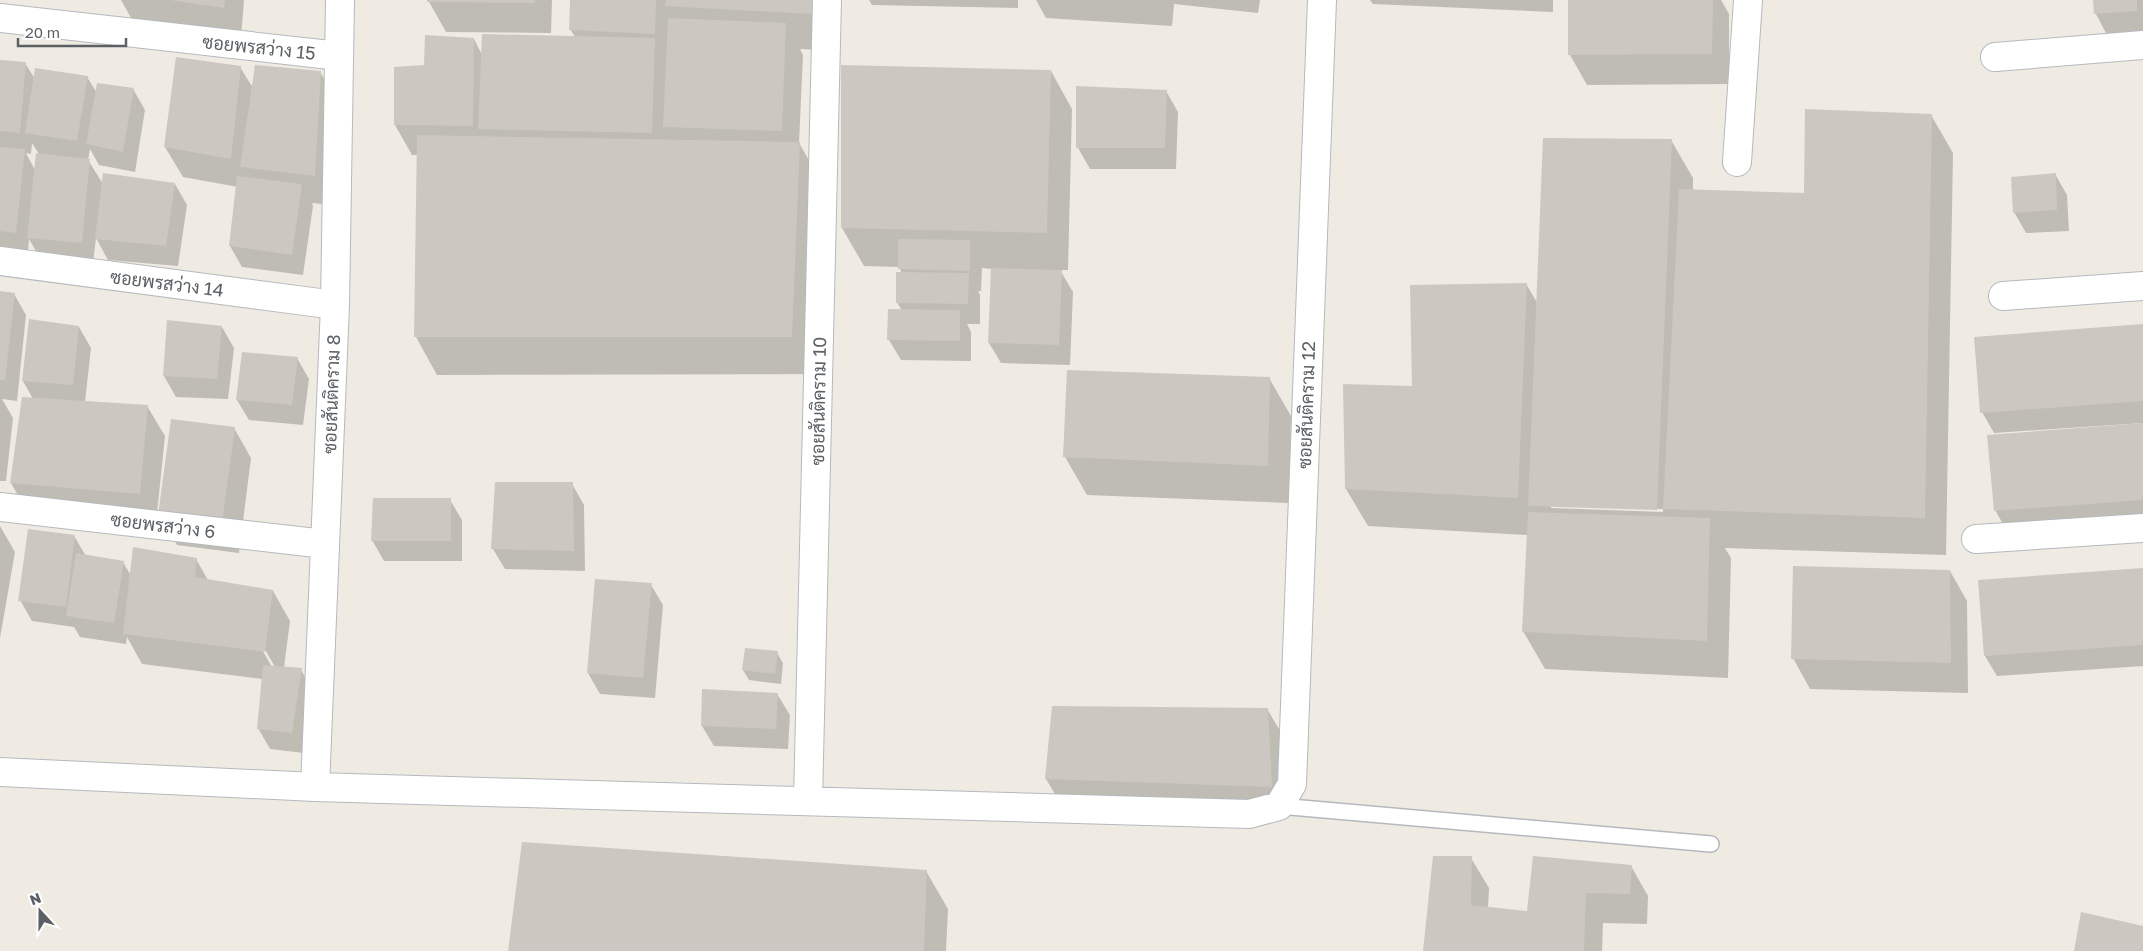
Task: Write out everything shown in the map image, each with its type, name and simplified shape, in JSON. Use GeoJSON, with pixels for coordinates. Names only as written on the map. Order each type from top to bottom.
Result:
{"type":"FeatureCollection","features":[{"type":"Feature","properties":{"kind":"street","name":"ซอยสันติคราม 8"},"geometry":{"type":"LineString","coordinates":[[316,787],[335,305],[340,0]]}},
{"type":"Feature","properties":{"kind":"street","name":"ซอยสันติคราม 10"},"geometry":{"type":"LineString","coordinates":[[808,801],[827,0]]}},
{"type":"Feature","properties":{"kind":"street","name":"ซอยสันติคราม 12"},"geometry":{"type":"LineString","coordinates":[[1279,806],[1292,784],[1322,0]]}},
{"type":"Feature","properties":{"kind":"street"},"geometry":{"type":"LineString","coordinates":[[1737,162],[1748,0]]}},
{"type":"Feature","properties":{"kind":"street","name":"ซอยพรสว่าง 15"},"geometry":{"type":"LineString","coordinates":[[15,13],[339,56]]}},
{"type":"Feature","properties":{"kind":"street"},"geometry":{"type":"LineString","coordinates":[[1995,57],[2143,45]]}},
{"type":"Feature","properties":{"kind":"street","name":"ซอยพรสว่าง 14"},"geometry":{"type":"LineString","coordinates":[[0,261],[335,305]]}},
{"type":"Feature","properties":{"kind":"street"},"geometry":{"type":"LineString","coordinates":[[2003,296],[2143,286]]}},
{"type":"Feature","properties":{"kind":"street","name":"ซอยพรสว่าง 6"},"geometry":{"type":"LineString","coordinates":[[0,507],[325,544]]}},
{"type":"Feature","properties":{"kind":"street"},"geometry":{"type":"LineString","coordinates":[[1976,539],[2143,528]]}},
{"type":"Feature","properties":{"kind":"street"},"geometry":{"type":"LineString","coordinates":[[0,772],[316,787],[1248,814],[1279,806]]}},
{"type":"Feature","properties":{"kind":"lane"},"geometry":{"type":"LineString","coordinates":[[1279,806],[1711,844]]}},
{"type":"Feature","properties":{"kind":"building"},"geometry":{"type":"Polygon","coordinates":[[[170,0],[225,0],[224,8],[170,0]]]}},
{"type":"Feature","properties":{"kind":"building"},"geometry":{"type":"Polygon","coordinates":[[[427,0],[535,0],[535,3],[427,2],[427,0]]]}},
{"type":"Feature","properties":{"kind":"building"},"geometry":{"type":"Polygon","coordinates":[[[570,0],[656,0],[655,34],[569,30],[570,0]]]}},
{"type":"Feature","properties":{"kind":"building"},"geometry":{"type":"Polygon","coordinates":[[[666,0],[812,0],[812,14],[665,6],[666,0]]]}},
{"type":"Feature","properties":{"kind":"building"},"geometry":{"type":"Polygon","coordinates":[[[1568,0],[1713,0],[1712,54],[1568,55],[1568,0]]]}},
{"type":"Feature","properties":{"kind":"building"},"geometry":{"type":"Polygon","coordinates":[[[2093,0],[2137,0],[2137,11],[2094,14],[2093,0]]]}},
{"type":"Feature","properties":{"kind":"building"},"geometry":{"type":"Polygon","coordinates":[[[668,18],[786,23],[782,131],[663,127],[668,18]]]}},
{"type":"Feature","properties":{"kind":"building"},"geometry":{"type":"Polygon","coordinates":[[[482,34],[655,38],[652,133],[478,129],[482,34]]]}},
{"type":"Feature","properties":{"kind":"building"},"geometry":{"type":"Polygon","coordinates":[[[425,35],[474,38],[473,126],[394,125],[394,67],[424,65],[425,35]]]}},
{"type":"Feature","properties":{"kind":"building"},"geometry":{"type":"Polygon","coordinates":[[[176,57],[241,66],[231,159],[164,147],[176,57]]]}},
{"type":"Feature","properties":{"kind":"building"},"geometry":{"type":"Polygon","coordinates":[[[0,60],[26,62],[20,133],[0,131],[0,60]]]}},
{"type":"Feature","properties":{"kind":"building"},"geometry":{"type":"Polygon","coordinates":[[[255,65],[321,71],[315,176],[240,167],[255,65]]]}},
{"type":"Feature","properties":{"kind":"building"},"geometry":{"type":"Polygon","coordinates":[[[841,65],[1051,70],[1047,233],[841,228],[841,65]]]}},
{"type":"Feature","properties":{"kind":"building"},"geometry":{"type":"Polygon","coordinates":[[[35,68],[88,76],[77,141],[25,133],[35,68]]]}},
{"type":"Feature","properties":{"kind":"building"},"geometry":{"type":"Polygon","coordinates":[[[97,83],[134,88],[123,152],[86,144],[97,83]]]}},
{"type":"Feature","properties":{"kind":"building"},"geometry":{"type":"Polygon","coordinates":[[[1076,86],[1167,90],[1165,148],[1076,148],[1076,86]]]}},
{"type":"Feature","properties":{"kind":"building"},"geometry":{"type":"Polygon","coordinates":[[[1805,109],[1932,114],[1925,518],[1663,509],[1679,189],[1804,193],[1805,109]]]}},
{"type":"Feature","properties":{"kind":"building"},"geometry":{"type":"Polygon","coordinates":[[[417,135],[800,142],[792,337],[414,337],[417,135]]]}},
{"type":"Feature","properties":{"kind":"building"},"geometry":{"type":"Polygon","coordinates":[[[1543,138],[1672,139],[1657,510],[1528,506],[1543,138]]]}},
{"type":"Feature","properties":{"kind":"building"},"geometry":{"type":"Polygon","coordinates":[[[0,147],[25,149],[16,233],[0,231],[0,147]]]}},
{"type":"Feature","properties":{"kind":"building"},"geometry":{"type":"Polygon","coordinates":[[[36,153],[90,159],[82,243],[27,238],[36,153]]]}},
{"type":"Feature","properties":{"kind":"building"},"geometry":{"type":"Polygon","coordinates":[[[103,173],[175,183],[166,246],[95,239],[103,173]]]}},
{"type":"Feature","properties":{"kind":"building"},"geometry":{"type":"Polygon","coordinates":[[[2056,173],[2057,210],[2013,213],[2011,177],[2056,173]]]}},
{"type":"Feature","properties":{"kind":"building"},"geometry":{"type":"Polygon","coordinates":[[[237,176],[302,184],[292,255],[229,246],[237,176]]]}},
{"type":"Feature","properties":{"kind":"building"},"geometry":{"type":"Polygon","coordinates":[[[898,239],[970,240],[970,271],[898,269],[898,239]]]}},
{"type":"Feature","properties":{"kind":"building"},"geometry":{"type":"Polygon","coordinates":[[[991,268],[1062,270],[1059,345],[988,343],[991,268]]]}},
{"type":"Feature","properties":{"kind":"building"},"geometry":{"type":"Polygon","coordinates":[[[896,272],[969,273],[968,304],[896,303],[896,272]]]}},
{"type":"Feature","properties":{"kind":"building"},"geometry":{"type":"Polygon","coordinates":[[[1527,283],[1518,498],[1345,489],[1343,384],[1412,386],[1410,285],[1527,283]]]}},
{"type":"Feature","properties":{"kind":"building"},"geometry":{"type":"Polygon","coordinates":[[[0,291],[15,293],[5,380],[0,380],[0,291]]]}},
{"type":"Feature","properties":{"kind":"building"},"geometry":{"type":"Polygon","coordinates":[[[888,309],[960,310],[960,341],[887,340],[888,309]]]}},
{"type":"Feature","properties":{"kind":"building"},"geometry":{"type":"Polygon","coordinates":[[[29,319],[79,326],[73,385],[22,381],[29,319]]]}},
{"type":"Feature","properties":{"kind":"building"},"geometry":{"type":"Polygon","coordinates":[[[167,320],[222,326],[217,379],[163,376],[167,320]]]}},
{"type":"Feature","properties":{"kind":"building"},"geometry":{"type":"Polygon","coordinates":[[[2143,324],[2143,401],[1980,413],[1974,337],[2143,324]]]}},
{"type":"Feature","properties":{"kind":"building"},"geometry":{"type":"Polygon","coordinates":[[[242,352],[298,357],[292,405],[236,400],[242,352]]]}},
{"type":"Feature","properties":{"kind":"building"},"geometry":{"type":"Polygon","coordinates":[[[1067,370],[1270,377],[1268,466],[1063,457],[1067,370]]]}},
{"type":"Feature","properties":{"kind":"building"},"geometry":{"type":"Polygon","coordinates":[[[22,397],[148,405],[140,494],[10,483],[22,397]]]}},
{"type":"Feature","properties":{"kind":"building"},"geometry":{"type":"Polygon","coordinates":[[[171,419],[235,427],[222,524],[158,515],[171,419]]]}},
{"type":"Feature","properties":{"kind":"building"},"geometry":{"type":"Polygon","coordinates":[[[2143,423],[2143,500],[1994,511],[1987,435],[2143,423]]]}},
{"type":"Feature","properties":{"kind":"building"},"geometry":{"type":"Polygon","coordinates":[[[495,482],[573,482],[574,551],[491,549],[495,482]]]}},
{"type":"Feature","properties":{"kind":"building"},"geometry":{"type":"Polygon","coordinates":[[[373,498],[451,498],[451,541],[371,541],[373,498]]]}},
{"type":"Feature","properties":{"kind":"building"},"geometry":{"type":"Polygon","coordinates":[[[1528,512],[1710,518],[1707,641],[1522,632],[1528,512]]]}},
{"type":"Feature","properties":{"kind":"building"},"geometry":{"type":"Polygon","coordinates":[[[28,529],[75,535],[66,607],[18,601],[28,529]]]}},
{"type":"Feature","properties":{"kind":"building"},"geometry":{"type":"Polygon","coordinates":[[[133,547],[197,558],[195,577],[273,590],[265,652],[123,634],[133,547]]]}},
{"type":"Feature","properties":{"kind":"building"},"geometry":{"type":"Polygon","coordinates":[[[76,553],[124,561],[114,623],[66,616],[76,553]]]}},
{"type":"Feature","properties":{"kind":"building"},"geometry":{"type":"Polygon","coordinates":[[[1793,566],[1950,570],[1951,663],[1791,659],[1793,566]]]}},
{"type":"Feature","properties":{"kind":"building"},"geometry":{"type":"Polygon","coordinates":[[[2143,568],[2143,645],[1984,656],[1978,580],[2143,568]]]}},
{"type":"Feature","properties":{"kind":"building"},"geometry":{"type":"Polygon","coordinates":[[[595,579],[652,583],[643,678],[587,673],[595,579]]]}},
{"type":"Feature","properties":{"kind":"building"},"geometry":{"type":"Polygon","coordinates":[[[745,648],[778,651],[775,674],[742,670],[745,648]]]}},
{"type":"Feature","properties":{"kind":"building"},"geometry":{"type":"Polygon","coordinates":[[[263,665],[302,668],[292,733],[257,729],[263,665]]]}},
{"type":"Feature","properties":{"kind":"building"},"geometry":{"type":"Polygon","coordinates":[[[702,689],[778,693],[776,729],[701,726],[702,689]]]}},
{"type":"Feature","properties":{"kind":"building"},"geometry":{"type":"Polygon","coordinates":[[[1052,706],[1268,708],[1272,787],[1045,779],[1052,706]]]}},
{"type":"Feature","properties":{"kind":"building"},"geometry":{"type":"Polygon","coordinates":[[[522,842],[927,870],[924,951],[508,951],[522,842]]]}},
{"type":"Feature","properties":{"kind":"building"},"geometry":{"type":"Polygon","coordinates":[[[1433,856],[1472,856],[1471,905],[1527,911],[1533,856],[1632,865],[1630,894],[1586,893],[1584,951],[1423,951],[1433,856]]]}},
{"type":"Feature","properties":{"kind":"building"},"geometry":{"type":"Polygon","coordinates":[[[2081,912],[2143,926],[2143,951],[2074,951],[2081,912]]]}}]}
